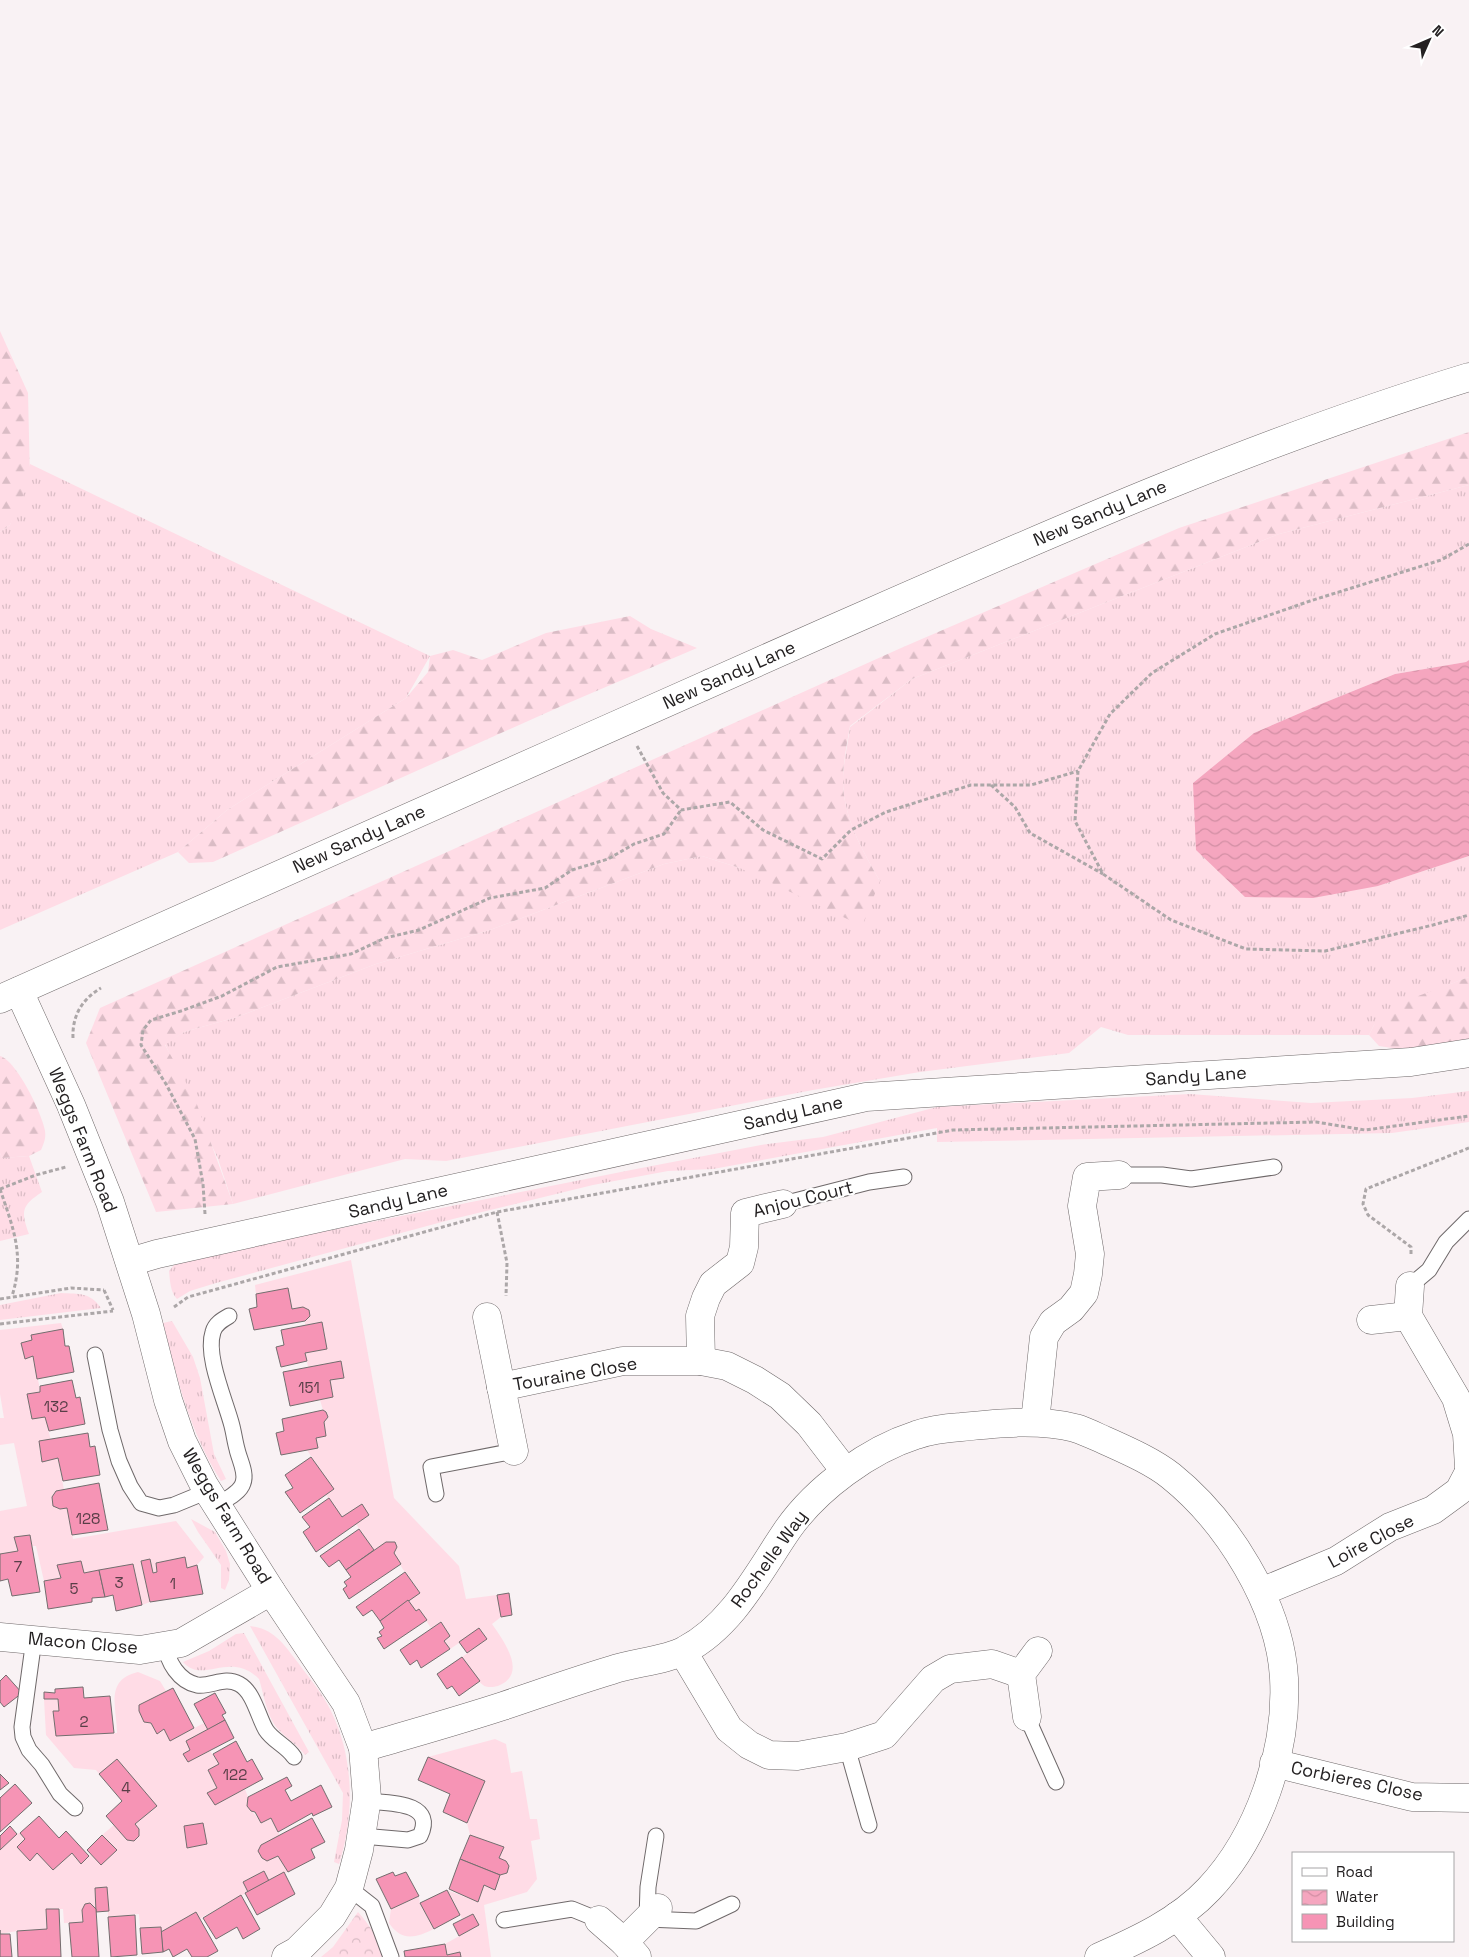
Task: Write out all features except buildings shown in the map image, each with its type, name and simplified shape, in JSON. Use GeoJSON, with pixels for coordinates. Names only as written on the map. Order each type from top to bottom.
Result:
{"type":"FeatureCollection","features":[{"type":"Feature","properties":{"kind":"street","name":"New Sandy Lane"},"geometry":{"type":"LineString","coordinates":[[9,995],[1055,531],[1195,474],[1316,429],[1469,377]]}},
{"type":"Feature","properties":{"kind":"street","name":"Weggs Farm Road"},"geometry":{"type":"LineString","coordinates":[[9,995],[50,1056],[94,1159],[130,1262],[146,1314],[168,1400],[182,1441],[212,1498],[346,1703],[364,1748],[367,1801],[362,1836],[349,1888],[332,1916],[297,1951],[286,1957]]}},
{"type":"Feature","properties":{"kind":"street","name":"Sandy Lane"},"geometry":{"type":"LineString","coordinates":[[130,1262],[176,1250],[866,1097],[1411,1062],[1469,1052]]}},
{"type":"Feature","properties":{"kind":"street"},"geometry":{"type":"LineString","coordinates":[[1035,1422],[1044,1338],[1053,1322],[1072,1309],[1084,1293],[1090,1254],[1082,1206],[1087,1176],[1118,1175]]}},
{"type":"Feature","properties":{"kind":"street","name":"Anjou Court"},"geometry":{"type":"LineString","coordinates":[[701,1361],[700,1316],[713,1284],[740,1263],[744,1247],[745,1212],[783,1204]]}},
{"type":"Feature","properties":{"kind":"street"},"geometry":{"type":"LineString","coordinates":[[1410,1286],[1408,1316],[1456,1398],[1467,1434],[1469,1467]]}},
{"type":"Feature","properties":{"kind":"street"},"geometry":{"type":"LineString","coordinates":[[1371,1320],[1408,1316]]}},
{"type":"Feature","properties":{"kind":"street","name":"Touraine Close"},"geometry":{"type":"LineString","coordinates":[[487,1318],[514,1451]]}},
{"type":"Feature","properties":{"kind":"street","name":"Touraine Close"},"geometry":{"type":"LineString","coordinates":[[501,1387],[623,1361],[701,1361],[727,1366],[755,1380],[780,1396],[809,1424],[845,1471]]}},
{"type":"Feature","properties":{"kind":"street","name":"Rochelle Way"},"geometry":{"type":"LineString","coordinates":[[364,1748],[499,1707],[614,1669],[683,1652],[710,1633],[731,1612],[791,1524],[845,1471],[882,1450],[917,1434],[958,1427],[1035,1422],[1076,1428],[1122,1448],[1168,1473],[1205,1507],[1235,1546],[1260,1592],[1278,1640],[1284,1676],[1281,1736],[1263,1800],[1248,1836],[1224,1872],[1206,1892],[1177,1916],[1141,1938],[1099,1957]]}},
{"type":"Feature","properties":{"kind":"street","name":"Loire Close"},"geometry":{"type":"LineString","coordinates":[[1260,1592],[1336,1561],[1390,1527],[1433,1510],[1459,1491],[1469,1472]]}},
{"type":"Feature","properties":{"kind":"street","name":"Macon Close"},"geometry":{"type":"LineString","coordinates":[[0,1637],[140,1650],[181,1643],[271,1591]]}},
{"type":"Feature","properties":{"kind":"street"},"geometry":{"type":"LineString","coordinates":[[1028,1717],[1020,1674],[1038,1651]]}},
{"type":"Feature","properties":{"kind":"street"},"geometry":{"type":"LineString","coordinates":[[683,1652],[729,1729],[749,1745],[769,1755],[797,1756],[848,1747],[884,1735],[933,1679],[950,1669],[992,1664],[1020,1674]]}},
{"type":"Feature","properties":{"kind":"street","name":"Corbieres Close"},"geometry":{"type":"LineString","coordinates":[[1274,1763],[1412,1797],[1469,1798]]}},
{"type":"Feature","properties":{"kind":"street"},"geometry":{"type":"LineString","coordinates":[[599,1920],[631,1949],[652,1914]]}},
{"type":"Feature","properties":{"kind":"street"},"geometry":{"type":"LineString","coordinates":[[1177,1916],[1211,1957]]}},
{"type":"Feature","properties":{"kind":"lane"},"geometry":{"type":"LineString","coordinates":[[1118,1175],[1162,1175],[1192,1179],[1274,1167]]}},
{"type":"Feature","properties":{"kind":"lane","name":"Anjou Court"},"geometry":{"type":"LineString","coordinates":[[783,1204],[869,1182],[904,1177]]}},
{"type":"Feature","properties":{"kind":"lane"},"geometry":{"type":"LineString","coordinates":[[1410,1286],[1429,1270],[1446,1242],[1469,1219]]}},
{"type":"Feature","properties":{"kind":"lane"},"geometry":{"type":"LineString","coordinates":[[96,1355],[110,1430],[117,1454],[130,1486],[142,1503],[160,1508],[238,1491],[244,1483],[244,1473],[215,1368],[212,1346],[212,1334],[215,1327],[229,1316]]}},
{"type":"Feature","properties":{"kind":"lane"},"geometry":{"type":"LineString","coordinates":[[436,1494],[431,1468],[514,1451]]}},
{"type":"Feature","properties":{"kind":"lane"},"geometry":{"type":"LineString","coordinates":[[34,1639],[22,1727],[23,1737],[29,1750],[60,1794],[75,1808]]}},
{"type":"Feature","properties":{"kind":"lane"},"geometry":{"type":"LineString","coordinates":[[166,1645],[169,1662],[182,1677],[190,1682],[198,1685],[231,1681],[240,1685],[248,1693],[266,1731],[290,1751],[294,1757]]}},
{"type":"Feature","properties":{"kind":"lane"},"geometry":{"type":"LineString","coordinates":[[1028,1717],[1056,1782]]}},
{"type":"Feature","properties":{"kind":"lane"},"geometry":{"type":"LineString","coordinates":[[848,1747],[870,1825]]}},
{"type":"Feature","properties":{"kind":"lane"},"geometry":{"type":"LineString","coordinates":[[362,1836],[408,1840],[420,1836],[423,1828],[423,1820],[417,1810],[405,1804],[367,1801]]}},
{"type":"Feature","properties":{"kind":"lane"},"geometry":{"type":"LineString","coordinates":[[656,1836],[648,1887],[652,1914],[696,1921],[732,1904]]}},
{"type":"Feature","properties":{"kind":"lane"},"geometry":{"type":"LineString","coordinates":[[349,1888],[372,1906],[391,1957]]}},
{"type":"Feature","properties":{"kind":"lane"},"geometry":{"type":"LineString","coordinates":[[504,1920],[572,1909],[599,1920]]}},
{"type":"Feature","properties":{"kind":"path"},"geometry":{"type":"LineString","coordinates":[[1104,874],[1075,822],[1078,771],[1110,714],[1152,673],[1215,634],[1310,601],[1441,560],[1469,544]]}},
{"type":"Feature","properties":{"kind":"path"},"geometry":{"type":"LineString","coordinates":[[645,740],[636,744],[663,793],[681,810]]}},
{"type":"Feature","properties":{"kind":"path"},"geometry":{"type":"LineString","coordinates":[[205,1216],[203,1184],[195,1139],[166,1084],[141,1045],[143,1030],[151,1020],[222,996],[277,967],[351,954],[385,938],[420,930],[490,898],[545,888],[572,870],[608,859],[634,844],[664,834],[681,810],[730,802],[763,830],[822,859],[851,830],[886,812],[971,785],[1031,785],[1078,771]]}},
{"type":"Feature","properties":{"kind":"path"},"geometry":{"type":"LineString","coordinates":[[990,785],[1015,806],[1030,832],[1104,874],[1171,920],[1246,949],[1325,951],[1469,915]]}},
{"type":"Feature","properties":{"kind":"path"},"geometry":{"type":"LineString","coordinates":[[73,1044],[73,1032],[80,1006],[88,996],[107,984]]}},
{"type":"Feature","properties":{"kind":"path"},"geometry":{"type":"LineString","coordinates":[[1410,1286],[1412,1247],[1368,1216],[1363,1204],[1366,1189],[1469,1148]]}},
{"type":"Feature","properties":{"kind":"path"},"geometry":{"type":"LineString","coordinates":[[12,1296],[18,1272],[18,1253],[16,1237],[0,1189],[36,1175],[94,1159]]}},
{"type":"Feature","properties":{"kind":"path"},"geometry":{"type":"LineString","coordinates":[[487,1318],[505,1301],[507,1263],[497,1212]]}},
{"type":"Feature","properties":{"kind":"path"},"geometry":{"type":"LineString","coordinates":[[0,1298],[71,1288],[104,1290]]}},
{"type":"Feature","properties":{"kind":"path"},"geometry":{"type":"LineString","coordinates":[[0,1324],[113,1311]]}},
{"type":"Feature","properties":{"kind":"green space"},"geometry":{"type":"Polygon","coordinates":[[[0,331],[28,393],[30,480],[10,525],[0,532],[0,331]]]}},
{"type":"Feature","properties":{"kind":"green space"},"geometry":{"type":"Polygon","coordinates":[[[1469,432],[1469,485],[1279,534],[912,679],[850,726],[843,773],[846,807],[860,845],[880,881],[862,926],[740,868],[702,856],[664,864],[490,930],[376,964],[237,1017],[184,1032],[165,1045],[195,1099],[233,1204],[156,1212],[86,1043],[100,1008],[901,648],[1179,528],[1469,432]]]}},
{"type":"Feature","properties":{"kind":"green space"},"geometry":{"type":"Polygon","coordinates":[[[30,464],[430,656],[406,698],[227,810],[178,852],[0,930],[0,532],[10,525],[30,464]]]}},
{"type":"Feature","properties":{"kind":"green space"},"geometry":{"type":"Polygon","coordinates":[[[1469,485],[1469,660],[1395,674],[1254,733],[1193,783],[1378,886],[1469,856],[1469,977],[1448,985],[1374,1025],[1369,1035],[1128,1035],[1101,1027],[1069,1053],[920,1072],[813,1090],[446,1161],[405,1159],[233,1204],[218,1159],[165,1044],[184,1032],[237,1017],[376,964],[490,930],[664,864],[702,856],[740,868],[880,881],[860,845],[846,807],[843,780],[850,727],[912,679],[1279,534],[1469,485]]]}},
{"type":"Feature","properties":{"kind":"green space"},"geometry":{"type":"Polygon","coordinates":[[[630,616],[651,629],[697,648],[566,704],[213,862],[189,863],[178,852],[227,810],[406,698],[428,672],[430,656],[453,650],[482,660],[546,633],[630,616]]]}},
{"type":"Feature","properties":{"kind":"green space"},"geometry":{"type":"Polygon","coordinates":[[[1469,977],[1469,1039],[1411,1051],[1379,1046],[1369,1035],[1374,1025],[1394,1005],[1469,977]]]}},
{"type":"Feature","properties":{"kind":"green space"},"geometry":{"type":"Polygon","coordinates":[[[0,1056],[14,1067],[21,1077],[43,1123],[45,1136],[41,1150],[29,1156],[2,1158],[0,1153],[0,1056]]]}},
{"type":"Feature","properties":{"kind":"green space"},"geometry":{"type":"Polygon","coordinates":[[[1469,1091],[1469,1122],[1392,1133],[937,1142],[937,1128],[713,1169],[668,1171],[593,1185],[453,1219],[216,1283],[190,1291],[177,1299],[170,1282],[169,1271],[175,1264],[201,1256],[761,1145],[823,1137],[937,1107],[1190,1094],[1311,1103],[1412,1098],[1469,1091]]]}},
{"type":"Feature","properties":{"kind":"green space"},"geometry":{"type":"Polygon","coordinates":[[[0,1153],[2,1158],[29,1156],[42,1192],[30,1201],[25,1210],[25,1220],[29,1234],[0,1241],[0,1153]]]}},
{"type":"Feature","properties":{"kind":"green space"},"geometry":{"type":"Polygon","coordinates":[[[351,1260],[394,1498],[459,1566],[466,1599],[497,1595],[501,1617],[492,1624],[507,1647],[513,1665],[512,1674],[507,1681],[498,1686],[488,1687],[480,1683],[462,1657],[487,1639],[480,1629],[450,1649],[444,1641],[450,1636],[441,1622],[431,1628],[419,1610],[416,1611],[408,1600],[420,1592],[402,1568],[394,1553],[397,1547],[395,1542],[386,1542],[374,1550],[356,1524],[369,1515],[362,1504],[342,1517],[326,1495],[333,1489],[307,1450],[316,1438],[325,1436],[324,1422],[328,1417],[323,1410],[320,1400],[333,1397],[308,1367],[305,1353],[327,1349],[322,1322],[305,1325],[305,1321],[310,1315],[303,1307],[292,1309],[288,1288],[256,1294],[255,1285],[351,1260]]]}},
{"type":"Feature","properties":{"kind":"green space"},"geometry":{"type":"Polygon","coordinates":[[[61,1293],[88,1296],[101,1308],[0,1320],[0,1305],[61,1293]]]}},
{"type":"Feature","properties":{"kind":"green space"},"geometry":{"type":"Polygon","coordinates":[[[172,1321],[193,1357],[200,1378],[214,1454],[226,1479],[221,1481],[201,1444],[179,1385],[163,1323],[172,1321]]]}},
{"type":"Feature","properties":{"kind":"green space"},"geometry":{"type":"Polygon","coordinates":[[[61,1323],[63,1329],[21,1343],[25,1359],[33,1356],[51,1440],[39,1442],[41,1461],[58,1458],[64,1490],[56,1491],[52,1497],[53,1506],[67,1508],[73,1539],[176,1521],[204,1557],[197,1565],[187,1568],[184,1557],[156,1563],[157,1572],[153,1573],[150,1559],[142,1561],[150,1602],[142,1605],[133,1564],[84,1573],[80,1561],[58,1565],[61,1578],[44,1581],[36,1546],[32,1546],[30,1535],[14,1538],[18,1551],[0,1554],[0,1511],[27,1506],[14,1443],[0,1445],[0,1418],[4,1418],[0,1394],[0,1330],[61,1323]]]}},
{"type":"Feature","properties":{"kind":"green space"},"geometry":{"type":"Polygon","coordinates":[[[191,1519],[215,1532],[226,1551],[230,1564],[229,1580],[225,1590],[221,1588],[221,1565],[191,1519]]]}},
{"type":"Feature","properties":{"kind":"green space"},"geometry":{"type":"Polygon","coordinates":[[[250,1626],[273,1634],[283,1644],[324,1699],[339,1729],[348,1767],[350,1806],[348,1826],[339,1864],[334,1862],[342,1820],[343,1793],[250,1626]]]}},
{"type":"Feature","properties":{"kind":"green space"},"geometry":{"type":"Polygon","coordinates":[[[244,1633],[309,1752],[305,1755],[275,1725],[269,1713],[259,1679],[238,1667],[199,1670],[191,1668],[183,1662],[209,1651],[236,1634],[244,1633]]]}},
{"type":"Feature","properties":{"kind":"green space"},"geometry":{"type":"Polygon","coordinates":[[[138,1672],[160,1681],[166,1691],[140,1705],[139,1711],[144,1722],[151,1723],[157,1734],[164,1729],[170,1741],[204,1723],[208,1730],[186,1741],[190,1750],[183,1754],[188,1762],[210,1751],[219,1764],[208,1771],[217,1788],[208,1793],[215,1805],[245,1789],[248,1797],[247,1806],[261,1823],[271,1818],[280,1836],[258,1851],[262,1858],[267,1861],[278,1856],[288,1872],[269,1881],[263,1871],[243,1882],[248,1892],[199,1919],[196,1912],[161,1932],[161,1927],[140,1928],[139,1914],[108,1917],[107,1887],[95,1888],[96,1909],[83,1922],[64,1923],[63,1909],[46,1909],[47,1929],[0,1934],[0,1850],[17,1834],[20,1833],[25,1839],[17,1847],[30,1860],[37,1853],[53,1870],[72,1853],[81,1864],[91,1855],[101,1865],[117,1850],[102,1835],[114,1825],[127,1840],[134,1841],[139,1836],[139,1829],[135,1824],[157,1807],[99,1774],[96,1770],[74,1768],[46,1735],[44,1699],[58,1699],[59,1711],[53,1711],[56,1736],[117,1733],[116,1688],[120,1681],[138,1672]],[[203,1824],[184,1827],[187,1848],[207,1844],[203,1824]]]}},
{"type":"Feature","properties":{"kind":"green space"},"geometry":{"type":"Polygon","coordinates":[[[495,1739],[506,1744],[511,1773],[522,1771],[530,1819],[537,1819],[540,1839],[531,1841],[537,1879],[527,1892],[484,1905],[491,1957],[461,1957],[460,1952],[447,1955],[445,1944],[479,1925],[473,1914],[462,1919],[447,1890],[478,1902],[484,1885],[495,1890],[500,1875],[507,1873],[509,1866],[506,1861],[499,1858],[504,1847],[470,1835],[467,1823],[485,1781],[428,1757],[495,1739]]]}},
{"type":"Feature","properties":{"kind":"green space"},"geometry":{"type":"Polygon","coordinates":[[[419,1896],[420,1904],[434,1929],[421,1935],[404,1936],[389,1923],[391,1909],[419,1896]]]}},
{"type":"Feature","properties":{"kind":"green space"},"geometry":{"type":"Polygon","coordinates":[[[358,1912],[374,1933],[383,1957],[321,1957],[333,1947],[358,1912]]]}},
{"type":"Feature","properties":{"kind":"water"},"geometry":{"type":"Polygon","coordinates":[[[1469,660],[1469,856],[1378,886],[1313,898],[1245,897],[1196,850],[1193,783],[1254,733],[1395,674],[1469,660]]]}}]}
